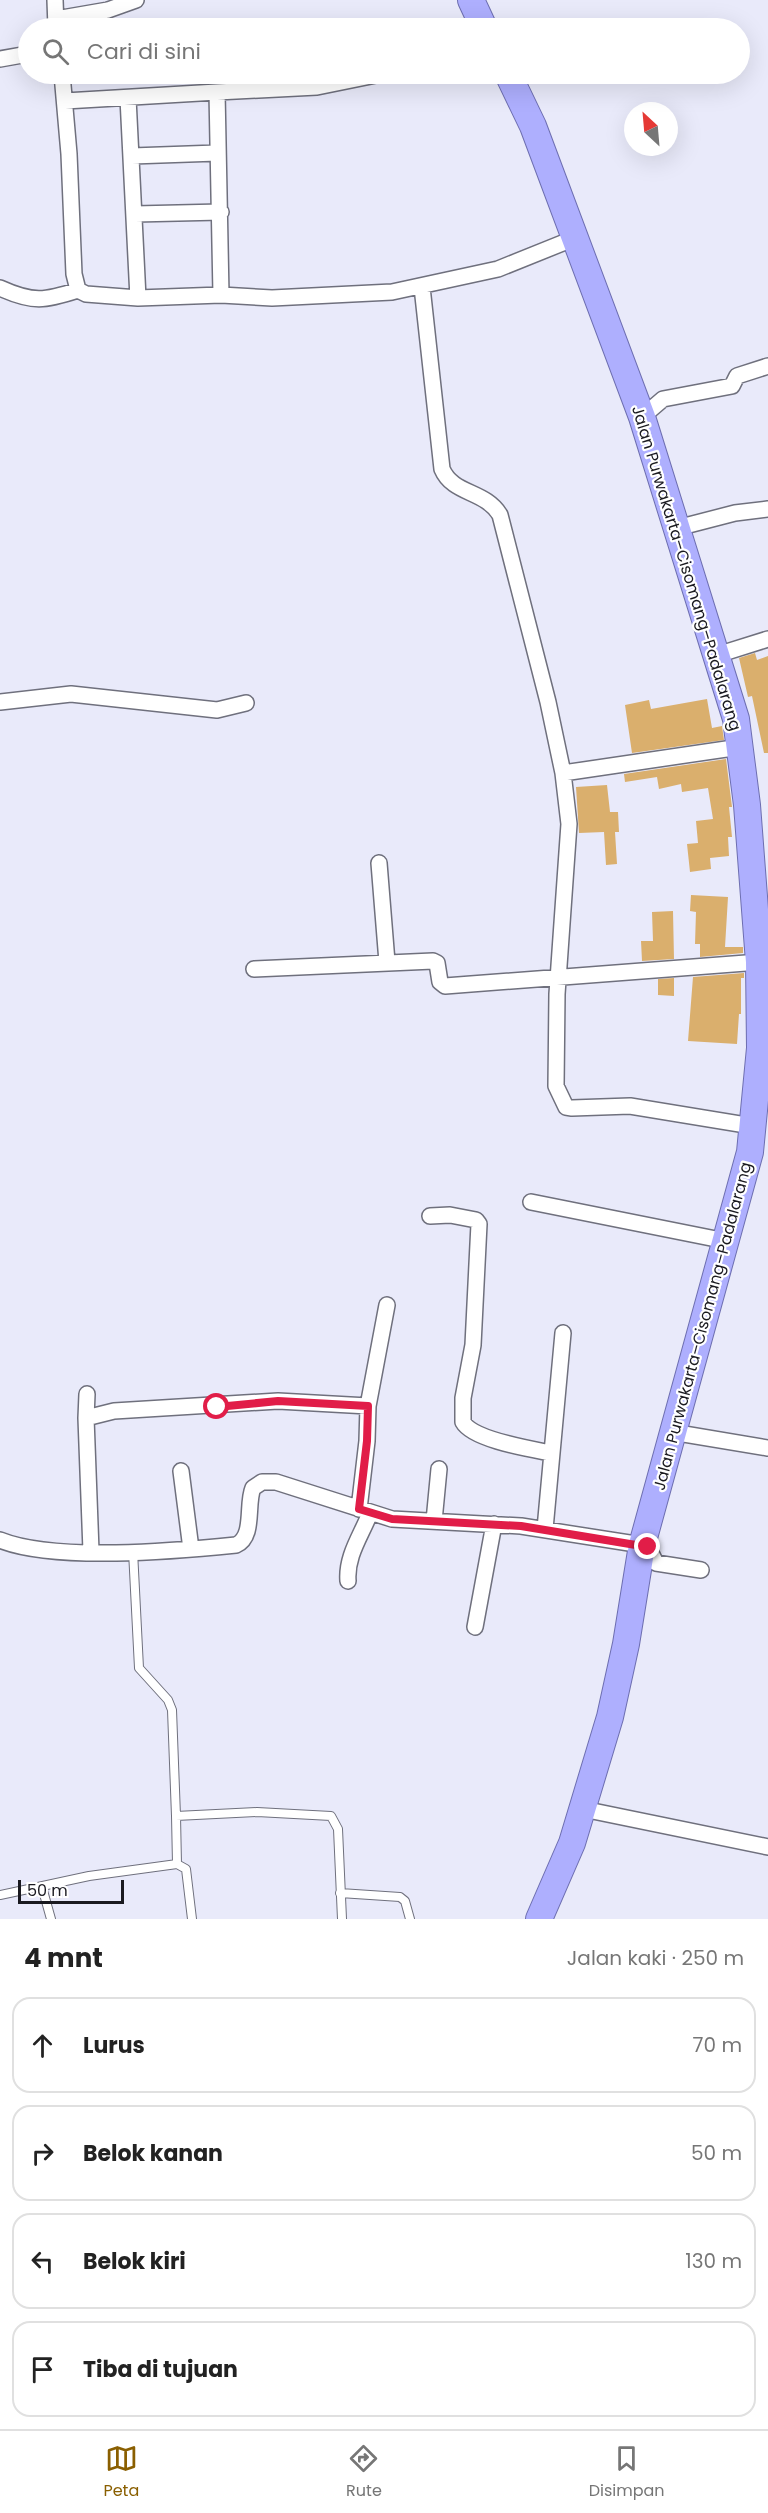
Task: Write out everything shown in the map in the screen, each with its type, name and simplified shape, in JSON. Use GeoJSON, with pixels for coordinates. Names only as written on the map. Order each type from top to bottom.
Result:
{"type":"FeatureCollection","features":[{"type":"Feature","properties":{"kind":"highway"},"geometry":{"type":"LineString","coordinates":[[471,0],[479,18]]}},
{"type":"Feature","properties":{"kind":"highway","name":"Jalan Purwakarta–Cisomang–Padalarang"},"geometry":{"type":"LineString","coordinates":[[513,84],[533,126],[642,417],[717,655],[736,719],[747,805],[760,874],[760,1048],[752,1126],[759,1152],[726,1240],[672,1431],[642,1545],[626,1644],[610,1717],[584,1809],[562,1870],[539,1919]]}},
{"type":"Feature","properties":{"kind":"street"},"geometry":{"type":"LineString","coordinates":[[56,0],[56,18]]}},
{"type":"Feature","properties":{"kind":"street"},"geometry":{"type":"LineString","coordinates":[[78,18],[136,0]]}},
{"type":"Feature","properties":{"kind":"street"},"geometry":{"type":"LineString","coordinates":[[0,59],[18,56]]}},
{"type":"Feature","properties":{"kind":"street"},"geometry":{"type":"LineString","coordinates":[[63,84],[72,248],[78,290]]}},
{"type":"Feature","properties":{"kind":"street"},"geometry":{"type":"LineString","coordinates":[[65,101],[317,87],[332,84]]}},
{"type":"Feature","properties":{"kind":"street"},"geometry":{"type":"LineString","coordinates":[[217,92],[216,153],[221,212],[221,295]]}},
{"type":"Feature","properties":{"kind":"street"},"geometry":{"type":"LineString","coordinates":[[128,98],[138,298]]}},
{"type":"Feature","properties":{"kind":"street"},"geometry":{"type":"LineString","coordinates":[[132,156],[216,153]]}},
{"type":"Feature","properties":{"kind":"street"},"geometry":{"type":"LineString","coordinates":[[135,214],[221,212]]}},
{"type":"Feature","properties":{"kind":"street"},"geometry":{"type":"LineString","coordinates":[[0,288],[24,299],[38,300],[78,290],[86,294],[138,298],[221,295],[272,298],[392,292],[498,269],[575,238]]}},
{"type":"Feature","properties":{"kind":"street"},"geometry":{"type":"LineString","coordinates":[[422,287],[442,469],[451,484],[486,499],[500,515],[563,773],[569,824],[558,977],[556,1086],[566,1107],[630,1106],[752,1126]]}},
{"type":"Feature","properties":{"kind":"street"},"geometry":{"type":"LineString","coordinates":[[642,417],[663,399],[732,386],[737,376],[768,366]]}},
{"type":"Feature","properties":{"kind":"street"},"geometry":{"type":"LineString","coordinates":[[677,528],[735,513],[768,509]]}},
{"type":"Feature","properties":{"kind":"street"},"geometry":{"type":"LineString","coordinates":[[717,655],[768,639]]}},
{"type":"Feature","properties":{"kind":"street"},"geometry":{"type":"LineString","coordinates":[[0,702],[71,694],[217,710],[246,703]]}},
{"type":"Feature","properties":{"kind":"street"},"geometry":{"type":"LineString","coordinates":[[563,773],[740,747]]}},
{"type":"Feature","properties":{"kind":"street"},"geometry":{"type":"LineString","coordinates":[[379,863],[387,962]]}},
{"type":"Feature","properties":{"kind":"street"},"geometry":{"type":"LineString","coordinates":[[254,969],[387,962],[435,962],[440,982],[445,986],[759,962]]}},
{"type":"Feature","properties":{"kind":"street"},"geometry":{"type":"LineString","coordinates":[[531,1202],[726,1240]]}},
{"type":"Feature","properties":{"kind":"street"},"geometry":{"type":"LineString","coordinates":[[430,1216],[450,1215],[476,1220],[479,1224],[473,1345],[463,1398],[463,1422],[471,1430],[489,1438],[551,1453]]}},
{"type":"Feature","properties":{"kind":"street"},"geometry":{"type":"LineString","coordinates":[[348,1581],[347,1568],[364,1511],[368,1406],[387,1305]]}},
{"type":"Feature","properties":{"kind":"street"},"geometry":{"type":"LineString","coordinates":[[545,1529],[563,1333]]}},
{"type":"Feature","properties":{"kind":"street"},"geometry":{"type":"LineString","coordinates":[[87,1394],[91,1551]]}},
{"type":"Feature","properties":{"kind":"street"},"geometry":{"type":"LineString","coordinates":[[86,1418],[114,1411],[278,1401],[368,1406]]}},
{"type":"Feature","properties":{"kind":"street"},"geometry":{"type":"LineString","coordinates":[[672,1431],[768,1448]]}},
{"type":"Feature","properties":{"kind":"street"},"geometry":{"type":"LineString","coordinates":[[434,1521],[439,1469]]}},
{"type":"Feature","properties":{"kind":"street"},"geometry":{"type":"LineString","coordinates":[[181,1471],[191,1549]]}},
{"type":"Feature","properties":{"kind":"street"},"geometry":{"type":"LineString","coordinates":[[0,1540],[24,1548],[91,1551],[191,1549],[241,1543],[248,1529],[250,1494],[253,1488],[262,1482],[276,1482],[364,1511],[401,1520],[494,1524],[545,1529],[642,1545],[648,1547],[656,1563],[701,1570]]}},
{"type":"Feature","properties":{"kind":"street"},"geometry":{"type":"LineString","coordinates":[[475,1627],[494,1524]]}},
{"type":"Feature","properties":{"kind":"street"},"geometry":{"type":"LineString","coordinates":[[584,1809],[768,1846]]}},
{"type":"Feature","properties":{"kind":"lane"},"geometry":{"type":"LineString","coordinates":[[133,1551],[139,1668],[168,1700],[172,1710],[177,1864]]}},
{"type":"Feature","properties":{"kind":"lane"},"geometry":{"type":"LineString","coordinates":[[176,1816],[257,1812],[331,1816],[338,1829],[342,1919]]}},
{"type":"Feature","properties":{"kind":"lane"},"geometry":{"type":"LineString","coordinates":[[0,1895],[98,1875],[177,1864],[186,1869],[192,1919]]}},
{"type":"Feature","properties":{"kind":"lane"},"geometry":{"type":"LineString","coordinates":[[42,1887],[51,1919]]}},
{"type":"Feature","properties":{"kind":"lane"},"geometry":{"type":"LineString","coordinates":[[340,1893],[400,1897],[405,1901],[410,1919]]}},
{"type":"Feature","properties":{"kind":"building"},"geometry":{"type":"Polygon","coordinates":[[[755,653],[757,660],[768,656],[768,753],[764,753],[752,696],[748,697],[739,658],[755,653]]]}},
{"type":"Feature","properties":{"kind":"building"},"geometry":{"type":"Polygon","coordinates":[[[707,699],[712,728],[722,726],[724,740],[632,753],[625,705],[649,700],[651,709],[707,699]]]}},
{"type":"Feature","properties":{"kind":"building"},"geometry":{"type":"Polygon","coordinates":[[[726,759],[732,807],[729,807],[732,837],[728,837],[729,856],[710,858],[711,869],[690,872],[687,844],[698,843],[696,821],[713,819],[708,788],[682,792],[681,784],[659,789],[657,777],[625,782],[624,774],[726,759]]]}},
{"type":"Feature","properties":{"kind":"building"},"geometry":{"type":"Polygon","coordinates":[[[607,785],[610,812],[618,812],[619,832],[615,832],[617,864],[606,865],[604,832],[579,833],[576,787],[607,785]]]}},
{"type":"Feature","properties":{"kind":"building"},"geometry":{"type":"Polygon","coordinates":[[[691,895],[728,897],[725,947],[743,947],[743,953],[700,957],[700,944],[695,944],[696,912],[690,911],[691,895]]]}},
{"type":"Feature","properties":{"kind":"building"},"geometry":{"type":"Polygon","coordinates":[[[673,911],[674,959],[642,961],[641,941],[653,941],[652,912],[673,911]]]}},
{"type":"Feature","properties":{"kind":"building"},"geometry":{"type":"Polygon","coordinates":[[[744,973],[744,978],[741,978],[741,1014],[739,1014],[737,1044],[688,1041],[693,977],[744,973]]]}},
{"type":"Feature","properties":{"kind":"building"},"geometry":{"type":"Polygon","coordinates":[[[674,978],[674,996],[658,995],[658,979],[674,978]]]}},
{"type":"Feature","properties":{"kind":"route"},"geometry":{"type":"LineString","coordinates":[[217,1407],[278,1401],[368,1406],[367,1441],[359,1509],[370,1514],[410,1521],[521,1526],[648,1547]]}}]}
